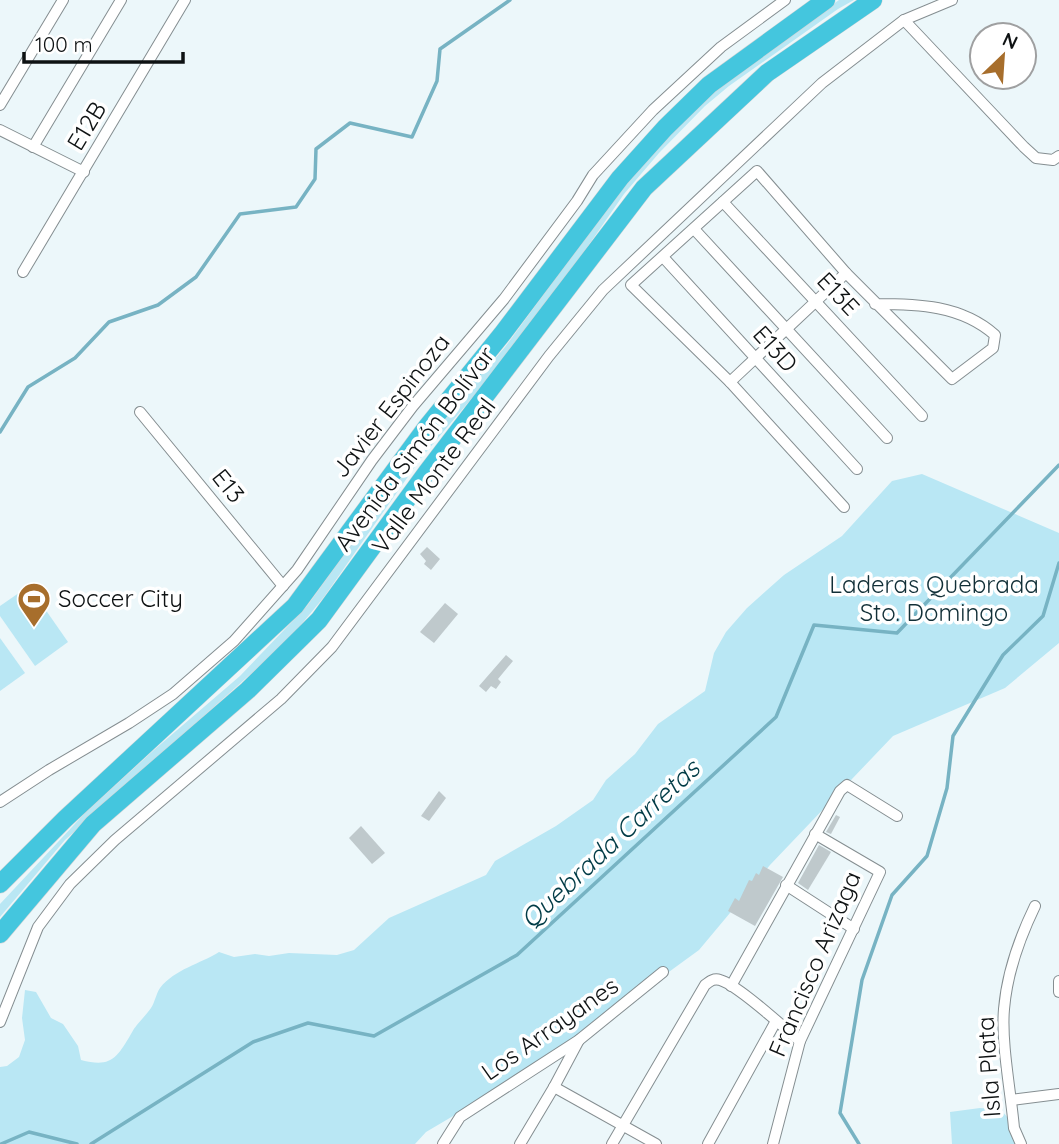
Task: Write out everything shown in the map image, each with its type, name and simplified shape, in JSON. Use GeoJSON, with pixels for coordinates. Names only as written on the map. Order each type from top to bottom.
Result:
{"type":"FeatureCollection","features":[{"type":"Feature","properties":{"kind":"highway","name":"Avenida Simón Bolívar"},"geometry":{"type":"LineString","coordinates":[[0,884],[295,606],[426,428],[503,333],[620,178],[665,128],[709,86],[826,0]]}},
{"type":"Feature","properties":{"kind":"highway","name":"Avenida Simón Bolívar"},"geometry":{"type":"LineString","coordinates":[[0,934],[93,824],[248,690],[319,621],[436,461],[644,188],[767,73],[873,0]]}},
{"type":"Feature","properties":{"kind":"street"},"geometry":{"type":"LineString","coordinates":[[0,105],[63,0]]}},
{"type":"Feature","properties":{"kind":"street"},"geometry":{"type":"LineString","coordinates":[[33,148],[121,0]]}},
{"type":"Feature","properties":{"kind":"street","name":"E12B"},"geometry":{"type":"LineString","coordinates":[[23,272],[185,0]]}},
{"type":"Feature","properties":{"kind":"street","name":"Javier Espinoza"},"geometry":{"type":"LineString","coordinates":[[0,802],[173,694],[234,641],[297,570],[372,460],[504,299],[577,201],[593,175],[653,110],[720,47],[785,0]]}},
{"type":"Feature","properties":{"kind":"street","name":"Valle Monte Real"},"geometry":{"type":"LineString","coordinates":[[0,1022],[38,927],[70,884],[115,840],[281,699],[332,647],[549,356],[603,290],[822,83],[904,20],[952,0]]}},
{"type":"Feature","properties":{"kind":"street"},"geometry":{"type":"LineString","coordinates":[[904,20],[1024,147],[1037,158],[1053,160],[1059,156]]}},
{"type":"Feature","properties":{"kind":"street"},"geometry":{"type":"LineString","coordinates":[[0,130],[84,172]]}},
{"type":"Feature","properties":{"kind":"street"},"geometry":{"type":"LineString","coordinates":[[844,507],[730,382],[631,285],[757,171],[875,304],[952,379],[993,348],[995,335],[951,310],[922,304],[875,304]]}},
{"type":"Feature","properties":{"kind":"street","name":"E13E"},"geometry":{"type":"LineString","coordinates":[[723,202],[922,416]]}},
{"type":"Feature","properties":{"kind":"street"},"geometry":{"type":"LineString","coordinates":[[692,208],[694,228]]}},
{"type":"Feature","properties":{"kind":"street"},"geometry":{"type":"LineString","coordinates":[[678,221],[694,228],[887,438]]}},
{"type":"Feature","properties":{"kind":"street","name":"E13D"},"geometry":{"type":"LineString","coordinates":[[663,257],[857,469]]}},
{"type":"Feature","properties":{"kind":"street"},"geometry":{"type":"LineString","coordinates":[[730,382],[846,273]]}},
{"type":"Feature","properties":{"kind":"street","name":"E13"},"geometry":{"type":"LineString","coordinates":[[140,412],[283,586]]}},
{"type":"Feature","properties":{"kind":"street"},"geometry":{"type":"LineString","coordinates":[[732,986],[840,791],[847,785],[897,816]]}},
{"type":"Feature","properties":{"kind":"street","name":"Francisco Arizaga"},"geometry":{"type":"LineString","coordinates":[[773,1144],[800,1041],[880,872],[815,834]]}},
{"type":"Feature","properties":{"kind":"street"},"geometry":{"type":"LineString","coordinates":[[786,885],[855,929]]}},
{"type":"Feature","properties":{"kind":"street","name":"Isla Plata"},"geometry":{"type":"LineString","coordinates":[[1021,1144],[1014,1128],[1003,1012],[1020,937],[1035,906]]}},
{"type":"Feature","properties":{"kind":"street","name":"Los Arrayanes"},"geometry":{"type":"LineString","coordinates":[[443,1144],[460,1117],[579,1040],[663,972]]}},
{"type":"Feature","properties":{"kind":"street"},"geometry":{"type":"LineString","coordinates":[[612,1144],[705,985],[718,979],[732,986],[800,1041]]}},
{"type":"Feature","properties":{"kind":"street"},"geometry":{"type":"LineString","coordinates":[[708,1144],[776,1021]]}},
{"type":"Feature","properties":{"kind":"street"},"geometry":{"type":"LineString","coordinates":[[520,1144],[579,1040]]}},
{"type":"Feature","properties":{"kind":"street"},"geometry":{"type":"LineString","coordinates":[[554,1087],[656,1144]]}},
{"type":"Feature","properties":{"kind":"street"},"geometry":{"type":"LineString","coordinates":[[1011,1100],[1059,1094]]}},
{"type":"Feature","properties":{"kind":"green space"},"geometry":{"type":"Polygon","coordinates":[[[839,0],[854,0],[729,86],[705,106],[659,153],[624,194],[495,371],[421,458],[324,597],[300,626],[263,663],[65,840],[0,917],[0,904],[86,812],[240,676],[307,606],[435,429],[505,347],[636,169],[713,91],[839,0]]]}},
{"type":"Feature","properties":{"kind":"green space","name":"Laderas Quebrada Sto. Domingo"},"geometry":{"type":"Polygon","coordinates":[[[922,474],[1059,533],[1059,643],[1005,688],[893,736],[770,865],[699,950],[572,1046],[426,1132],[415,1144],[0,1144],[0,1067],[7,1066],[19,1057],[25,1040],[22,1018],[25,990],[36,992],[51,1018],[63,1024],[78,1046],[81,1060],[106,1062],[122,1049],[166,981],[180,971],[219,952],[234,957],[289,953],[337,955],[354,950],[389,918],[486,875],[495,861],[556,826],[593,800],[606,780],[635,754],[658,724],[705,691],[714,653],[726,632],[747,608],[784,575],[842,536],[892,481],[922,474]]]}},
{"type":"Feature","properties":{"kind":"green space","name":"Soccer City"},"geometry":{"type":"Polygon","coordinates":[[[29,586],[68,642],[35,666],[0,616],[0,606],[29,586]]]}},
{"type":"Feature","properties":{"kind":"green space","name":"Soccer City"},"geometry":{"type":"Polygon","coordinates":[[[0,638],[25,673],[0,691],[0,638]]]}},
{"type":"Feature","properties":{"kind":"green space"},"geometry":{"type":"Polygon","coordinates":[[[980,1108],[1001,1110],[1009,1119],[1017,1144],[952,1144],[950,1112],[980,1108]]]}},
{"type":"Feature","properties":{"kind":"building"},"geometry":{"type":"Polygon","coordinates":[[[427,547],[440,559],[431,570],[424,564],[426,561],[420,554],[427,547]]]}},
{"type":"Feature","properties":{"kind":"building"},"geometry":{"type":"Polygon","coordinates":[[[445,603],[458,614],[434,643],[420,632],[445,603]]]}},
{"type":"Feature","properties":{"kind":"building"},"geometry":{"type":"Polygon","coordinates":[[[506,655],[513,661],[498,679],[501,682],[496,689],[491,686],[486,692],[479,686],[506,655]]]}},
{"type":"Feature","properties":{"kind":"building"},"geometry":{"type":"Polygon","coordinates":[[[439,791],[446,798],[429,821],[421,816],[439,791]]]}},
{"type":"Feature","properties":{"kind":"building"},"geometry":{"type":"Polygon","coordinates":[[[836,815],[840,817],[831,834],[826,832],[836,815]]]}},
{"type":"Feature","properties":{"kind":"building"},"geometry":{"type":"Polygon","coordinates":[[[361,826],[385,853],[372,864],[349,838],[361,826]]]}},
{"type":"Feature","properties":{"kind":"building"},"geometry":{"type":"Polygon","coordinates":[[[819,845],[831,852],[808,890],[798,883],[819,845]]]}},
{"type":"Feature","properties":{"kind":"building"},"geometry":{"type":"Polygon","coordinates":[[[763,866],[783,877],[755,926],[728,911],[735,898],[739,901],[749,880],[752,881],[756,873],[759,875],[763,866]]]}},
{"type":"Feature","properties":{"kind":"waterway"},"geometry":{"type":"LineString","coordinates":[[0,432],[28,387],[75,358],[109,322],[158,305],[196,277],[240,214],[296,207],[315,179],[316,149],[350,123],[412,137],[437,81],[440,49],[510,0]]}},
{"type":"Feature","properties":{"kind":"waterway","name":"Quebrada Carretas"},"geometry":{"type":"LineString","coordinates":[[91,1144],[253,1042],[308,1023],[374,1036],[517,955],[776,717],[814,625],[897,633],[1059,465]]}},
{"type":"Feature","properties":{"kind":"waterway"},"geometry":{"type":"LineString","coordinates":[[859,1144],[840,1113],[862,980],[892,895],[927,856],[947,788],[953,736],[1003,655],[1043,616],[1059,563]]}},
{"type":"Feature","properties":{"kind":"waterway","name":"Quebrada Carretas"},"geometry":{"type":"LineString","coordinates":[[1,1144],[29,1132],[77,1144]]}},
{"type":"Feature","properties":{"kind":"place","name":"Soccer City"},"geometry":{"type":"Point","coordinates":[34,629]}}]}
